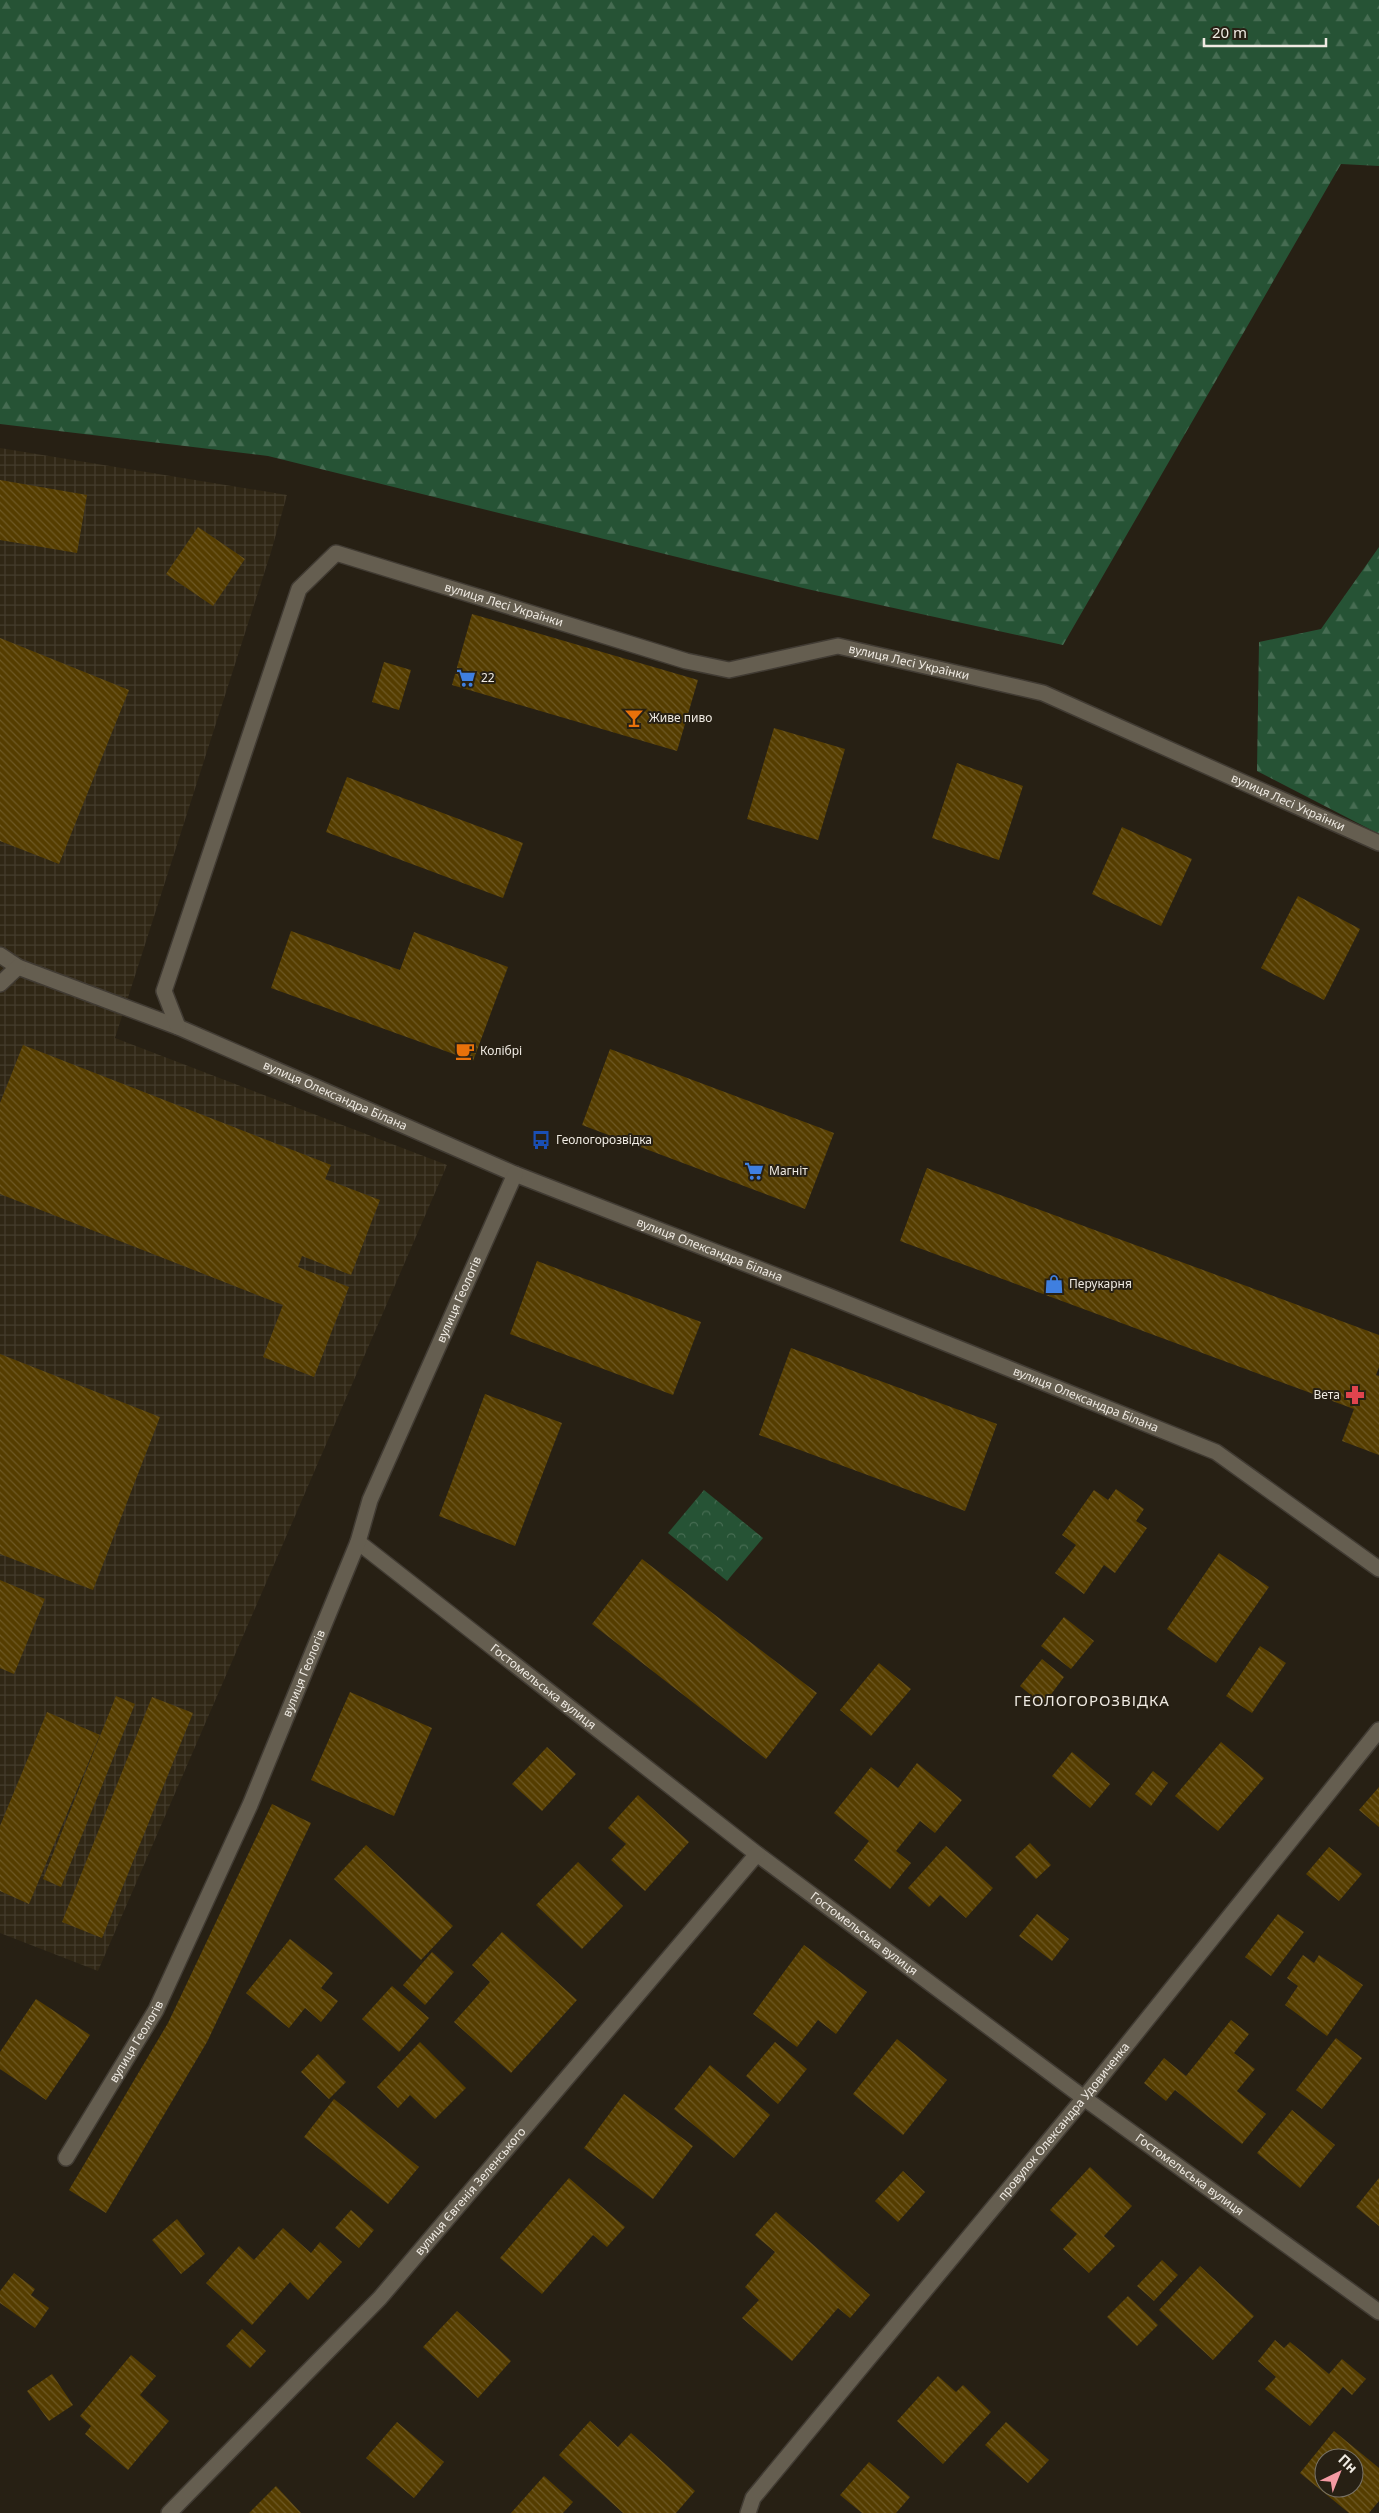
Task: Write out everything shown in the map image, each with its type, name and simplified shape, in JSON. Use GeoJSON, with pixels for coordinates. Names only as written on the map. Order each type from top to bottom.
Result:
{"type":"FeatureCollection","features":[{"type":"Feature","properties":{"kind":"street","name":"вулиця Лесі Українки"},"geometry":{"type":"LineString","coordinates":[[178,1026],[164,991],[299,589],[336,553],[686,661],[729,670],[838,646],[1043,693],[1379,843]]}},
{"type":"Feature","properties":{"kind":"street","name":"вулиця Олександра Білана"},"geometry":{"type":"LineString","coordinates":[[0,955],[18,968],[178,1026],[515,1174],[831,1297],[1216,1452],[1379,1569]]}},
{"type":"Feature","properties":{"kind":"street"},"geometry":{"type":"LineString","coordinates":[[0,984],[18,968]]}},
{"type":"Feature","properties":{"kind":"street","name":"вулиця Геологів"},"geometry":{"type":"LineString","coordinates":[[66,2158],[156,2010],[250,1806],[358,1542],[370,1500],[515,1174]]}},
{"type":"Feature","properties":{"kind":"street","name":"Гостомельська вулиця"},"geometry":{"type":"LineString","coordinates":[[358,1542],[757,1854],[1084,2098],[1379,2312]]}},
{"type":"Feature","properties":{"kind":"street","name":"провулок Олександра Удовиченка"},"geometry":{"type":"LineString","coordinates":[[748,2513],[753,2498],[1084,2098],[1379,1730]]}},
{"type":"Feature","properties":{"kind":"street","name":"вулиця Євгенія Зеленського"},"geometry":{"type":"LineString","coordinates":[[169,2513],[380,2298],[757,1854]]}},
{"type":"Feature","properties":{"kind":"shaded area"},"geometry":{"type":"Polygon","coordinates":[[[0,448],[287,495],[271,552],[115,1038],[447,1165],[98,1971],[0,1933],[0,448]]]}},
{"type":"Feature","properties":{"kind":"green space"},"geometry":{"type":"Polygon","coordinates":[[[0,0],[1379,0],[1379,166],[1341,164],[1063,645],[807,589],[268,456],[0,424],[0,0]]]}},
{"type":"Feature","properties":{"kind":"green space"},"geometry":{"type":"Polygon","coordinates":[[[1379,547],[1379,834],[1257,771],[1259,642],[1321,629],[1379,547]]]}},
{"type":"Feature","properties":{"kind":"green space"},"geometry":{"type":"Polygon","coordinates":[[[704,1490],[763,1538],[727,1581],[668,1533],[704,1490]]]}},
{"type":"Feature","properties":{"kind":"building"},"geometry":{"type":"Polygon","coordinates":[[[0,480],[87,495],[77,553],[0,540],[0,480]]]}},
{"type":"Feature","properties":{"kind":"building"},"geometry":{"type":"Polygon","coordinates":[[[198,527],[245,559],[213,606],[166,574],[198,527]]]}},
{"type":"Feature","properties":{"kind":"building"},"geometry":{"type":"Polygon","coordinates":[[[472,614],[698,680],[677,751],[452,685],[472,614]]]}},
{"type":"Feature","properties":{"kind":"building"},"geometry":{"type":"Polygon","coordinates":[[[0,638],[129,690],[59,864],[0,841],[0,638]]]}},
{"type":"Feature","properties":{"kind":"building"},"geometry":{"type":"Polygon","coordinates":[[[384,662],[411,670],[399,710],[372,702],[384,662]]]}},
{"type":"Feature","properties":{"kind":"building"},"geometry":{"type":"Polygon","coordinates":[[[774,728],[845,749],[818,840],[747,819],[774,728]]]}},
{"type":"Feature","properties":{"kind":"building"},"geometry":{"type":"Polygon","coordinates":[[[957,763],[1023,786],[999,860],[932,838],[957,763]]]}},
{"type":"Feature","properties":{"kind":"building"},"geometry":{"type":"Polygon","coordinates":[[[347,777],[523,843],[503,898],[326,832],[347,777]]]}},
{"type":"Feature","properties":{"kind":"building"},"geometry":{"type":"Polygon","coordinates":[[[1122,827],[1192,859],[1161,926],[1092,894],[1122,827]]]}},
{"type":"Feature","properties":{"kind":"building"},"geometry":{"type":"Polygon","coordinates":[[[1298,896],[1360,929],[1324,1000],[1261,968],[1298,896]]]}},
{"type":"Feature","properties":{"kind":"building"},"geometry":{"type":"Polygon","coordinates":[[[291,931],[400,970],[414,932],[508,967],[473,1061],[271,988],[291,931]]]}},
{"type":"Feature","properties":{"kind":"building"},"geometry":{"type":"Polygon","coordinates":[[[23,1045],[331,1165],[325,1179],[380,1200],[351,1275],[302,1256],[298,1267],[349,1287],[314,1377],[263,1357],[283,1305],[0,1194],[0,1103],[23,1045]]]}},
{"type":"Feature","properties":{"kind":"building"},"geometry":{"type":"Polygon","coordinates":[[[610,1049],[834,1133],[805,1209],[582,1125],[610,1049]]]}},
{"type":"Feature","properties":{"kind":"building"},"geometry":{"type":"Polygon","coordinates":[[[927,1168],[1379,1335],[1379,1367],[1376,1375],[1379,1376],[1379,1455],[1342,1441],[1354,1409],[900,1241],[927,1168]]]}},
{"type":"Feature","properties":{"kind":"building"},"geometry":{"type":"Polygon","coordinates":[[[537,1261],[701,1322],[673,1395],[510,1334],[537,1261]]]}},
{"type":"Feature","properties":{"kind":"building"},"geometry":{"type":"Polygon","coordinates":[[[791,1348],[997,1424],[965,1511],[759,1435],[791,1348]]]}},
{"type":"Feature","properties":{"kind":"building"},"geometry":{"type":"Polygon","coordinates":[[[0,1354],[160,1417],[93,1590],[0,1554],[0,1354]]]}},
{"type":"Feature","properties":{"kind":"building"},"geometry":{"type":"Polygon","coordinates":[[[485,1394],[562,1423],[515,1546],[439,1516],[485,1394]]]}},
{"type":"Feature","properties":{"kind":"building"},"geometry":{"type":"Polygon","coordinates":[[[1116,1489],[1144,1509],[1136,1521],[1147,1528],[1115,1573],[1104,1565],[1084,1594],[1055,1573],[1076,1545],[1062,1535],[1094,1490],[1108,1500],[1116,1489]]]}},
{"type":"Feature","properties":{"kind":"building"},"geometry":{"type":"Polygon","coordinates":[[[1219,1553],[1269,1587],[1216,1663],[1167,1629],[1219,1553]]]}},
{"type":"Feature","properties":{"kind":"building"},"geometry":{"type":"Polygon","coordinates":[[[642,1559],[817,1693],[766,1759],[592,1624],[642,1559]]]}},
{"type":"Feature","properties":{"kind":"building"},"geometry":{"type":"Polygon","coordinates":[[[0,1580],[45,1599],[14,1674],[0,1668],[0,1580]]]}},
{"type":"Feature","properties":{"kind":"building"},"geometry":{"type":"Polygon","coordinates":[[[1064,1617],[1094,1641],[1071,1669],[1041,1646],[1064,1617]]]}},
{"type":"Feature","properties":{"kind":"building"},"geometry":{"type":"Polygon","coordinates":[[[1260,1646],[1286,1663],[1252,1713],[1226,1696],[1260,1646]]]}},
{"type":"Feature","properties":{"kind":"building"},"geometry":{"type":"Polygon","coordinates":[[[1042,1659],[1064,1677],[1043,1705],[1020,1686],[1042,1659]]]}},
{"type":"Feature","properties":{"kind":"building"},"geometry":{"type":"Polygon","coordinates":[[[879,1663],[911,1689],[871,1736],[840,1710],[879,1663]]]}},
{"type":"Feature","properties":{"kind":"building"},"geometry":{"type":"Polygon","coordinates":[[[350,1692],[432,1728],[394,1816],[311,1780],[350,1692]]]}},
{"type":"Feature","properties":{"kind":"building"},"geometry":{"type":"Polygon","coordinates":[[[116,1696],[135,1704],[61,1887],[43,1879],[116,1696]]]}},
{"type":"Feature","properties":{"kind":"building"},"geometry":{"type":"Polygon","coordinates":[[[152,1697],[193,1713],[102,1938],[62,1922],[152,1697]]]}},
{"type":"Feature","properties":{"kind":"building"},"geometry":{"type":"Polygon","coordinates":[[[47,1712],[100,1735],[29,1904],[0,1891],[0,1826],[47,1712]]]}},
{"type":"Feature","properties":{"kind":"building"},"geometry":{"type":"Polygon","coordinates":[[[1221,1742],[1264,1778],[1218,1831],[1175,1796],[1221,1742]]]}},
{"type":"Feature","properties":{"kind":"building"},"geometry":{"type":"Polygon","coordinates":[[[547,1747],[576,1774],[542,1811],[512,1784],[547,1747]]]}},
{"type":"Feature","properties":{"kind":"building"},"geometry":{"type":"Polygon","coordinates":[[[1072,1752],[1110,1784],[1090,1808],[1052,1776],[1072,1752]]]}},
{"type":"Feature","properties":{"kind":"building"},"geometry":{"type":"Polygon","coordinates":[[[917,1763],[962,1800],[935,1833],[920,1821],[896,1851],[911,1863],[890,1889],[854,1860],[869,1841],[834,1813],[871,1767],[898,1788],[917,1763]]]}},
{"type":"Feature","properties":{"kind":"building"},"geometry":{"type":"Polygon","coordinates":[[[1153,1771],[1168,1783],[1151,1806],[1135,1794],[1153,1771]]]}},
{"type":"Feature","properties":{"kind":"building"},"geometry":{"type":"Polygon","coordinates":[[[1379,1787],[1379,1827],[1359,1810],[1379,1787]]]}},
{"type":"Feature","properties":{"kind":"building"},"geometry":{"type":"Polygon","coordinates":[[[638,1795],[689,1842],[645,1891],[611,1860],[626,1844],[608,1828],[638,1795]]]}},
{"type":"Feature","properties":{"kind":"building"},"geometry":{"type":"Polygon","coordinates":[[[272,1804],[311,1823],[207,2042],[106,2213],[69,2190],[168,2023],[272,1804]]]}},
{"type":"Feature","properties":{"kind":"building"},"geometry":{"type":"Polygon","coordinates":[[[1030,1843],[1051,1865],[1036,1879],[1015,1857],[1030,1843]]]}},
{"type":"Feature","properties":{"kind":"building"},"geometry":{"type":"Polygon","coordinates":[[[366,1845],[453,1926],[421,1960],[334,1879],[366,1845]]]}},
{"type":"Feature","properties":{"kind":"building"},"geometry":{"type":"Polygon","coordinates":[[[946,1846],[993,1888],[966,1918],[940,1895],[929,1907],[908,1888],[946,1846]]]}},
{"type":"Feature","properties":{"kind":"building"},"geometry":{"type":"Polygon","coordinates":[[[1329,1847],[1362,1874],[1339,1901],[1306,1874],[1329,1847]]]}},
{"type":"Feature","properties":{"kind":"building"},"geometry":{"type":"Polygon","coordinates":[[[578,1862],[623,1906],[582,1949],[536,1905],[578,1862]]]}},
{"type":"Feature","properties":{"kind":"building"},"geometry":{"type":"Polygon","coordinates":[[[1037,1914],[1069,1939],[1052,1961],[1019,1936],[1037,1914]]]}},
{"type":"Feature","properties":{"kind":"building"},"geometry":{"type":"Polygon","coordinates":[[[1278,1914],[1304,1932],[1271,1976],[1245,1957],[1278,1914]]]}},
{"type":"Feature","properties":{"kind":"building"},"geometry":{"type":"Polygon","coordinates":[[[502,1932],[577,2000],[511,2073],[454,2022],[490,1982],[472,1965],[502,1932]]]}},
{"type":"Feature","properties":{"kind":"building"},"geometry":{"type":"Polygon","coordinates":[[[290,1939],[333,1973],[321,1988],[338,2001],[321,2022],[305,2008],[289,2028],[246,1993],[290,1939]]]}},
{"type":"Feature","properties":{"kind":"building"},"geometry":{"type":"Polygon","coordinates":[[[804,1945],[867,1992],[836,2034],[818,2020],[797,2047],[753,2014],[804,1945]]]}},
{"type":"Feature","properties":{"kind":"building"},"geometry":{"type":"Polygon","coordinates":[[[432,1952],[454,1972],[425,2005],[403,1985],[432,1952]]]}},
{"type":"Feature","properties":{"kind":"building"},"geometry":{"type":"Polygon","coordinates":[[[1303,1955],[1314,1963],[1319,1955],[1363,1985],[1327,2036],[1285,2005],[1298,1986],[1287,1978],[1303,1955]]]}},
{"type":"Feature","properties":{"kind":"building"},"geometry":{"type":"Polygon","coordinates":[[[392,1986],[429,2018],[399,2052],[362,2019],[392,1986]]]}},
{"type":"Feature","properties":{"kind":"building"},"geometry":{"type":"Polygon","coordinates":[[[36,1999],[90,2035],[46,2100],[0,2069],[0,2052],[36,1999]]]}},
{"type":"Feature","properties":{"kind":"building"},"geometry":{"type":"Polygon","coordinates":[[[1231,2020],[1249,2034],[1234,2053],[1255,2069],[1237,2091],[1266,2114],[1242,2144],[1175,2090],[1166,2101],[1144,2083],[1164,2058],[1186,2076],[1231,2020]]]}},
{"type":"Feature","properties":{"kind":"building"},"geometry":{"type":"Polygon","coordinates":[[[1336,2038],[1362,2058],[1322,2109],[1296,2090],[1336,2038]]]}},
{"type":"Feature","properties":{"kind":"building"},"geometry":{"type":"Polygon","coordinates":[[[897,2039],[947,2080],[903,2135],[853,2094],[897,2039]]]}},
{"type":"Feature","properties":{"kind":"building"},"geometry":{"type":"Polygon","coordinates":[[[420,2042],[466,2088],[435,2119],[410,2095],[398,2108],[377,2087],[420,2042]]]}},
{"type":"Feature","properties":{"kind":"building"},"geometry":{"type":"Polygon","coordinates":[[[775,2042],[807,2069],[778,2104],[746,2076],[775,2042]]]}},
{"type":"Feature","properties":{"kind":"building"},"geometry":{"type":"Polygon","coordinates":[[[318,2054],[346,2082],[329,2099],[301,2072],[318,2054]]]}},
{"type":"Feature","properties":{"kind":"building"},"geometry":{"type":"Polygon","coordinates":[[[710,2065],[770,2115],[734,2158],[674,2109],[710,2065]]]}},
{"type":"Feature","properties":{"kind":"building"},"geometry":{"type":"Polygon","coordinates":[[[624,2094],[693,2146],[653,2199],[584,2148],[624,2094]]]}},
{"type":"Feature","properties":{"kind":"building"},"geometry":{"type":"Polygon","coordinates":[[[334,2099],[419,2167],[388,2204],[304,2137],[334,2099]]]}},
{"type":"Feature","properties":{"kind":"building"},"geometry":{"type":"Polygon","coordinates":[[[1292,2110],[1335,2145],[1300,2188],[1257,2153],[1292,2110]]]}},
{"type":"Feature","properties":{"kind":"building"},"geometry":{"type":"Polygon","coordinates":[[[1090,2167],[1132,2206],[1104,2236],[1115,2246],[1089,2273],[1063,2249],[1077,2234],[1050,2210],[1090,2167]]]}},
{"type":"Feature","properties":{"kind":"building"},"geometry":{"type":"Polygon","coordinates":[[[903,2171],[925,2192],[898,2222],[875,2201],[903,2171]]]}},
{"type":"Feature","properties":{"kind":"building"},"geometry":{"type":"Polygon","coordinates":[[[569,2178],[625,2227],[607,2247],[593,2235],[542,2294],[500,2258],[569,2178]]]}},
{"type":"Feature","properties":{"kind":"building"},"geometry":{"type":"Polygon","coordinates":[[[1379,2178],[1379,2226],[1356,2207],[1379,2178]]]}},
{"type":"Feature","properties":{"kind":"building"},"geometry":{"type":"Polygon","coordinates":[[[351,2210],[374,2230],[359,2248],[335,2228],[351,2210]]]}},
{"type":"Feature","properties":{"kind":"building"},"geometry":{"type":"Polygon","coordinates":[[[776,2212],[870,2295],[850,2318],[838,2308],[792,2361],[742,2318],[759,2300],[745,2287],[775,2252],[755,2235],[776,2212]]]}},
{"type":"Feature","properties":{"kind":"building"},"geometry":{"type":"Polygon","coordinates":[[[177,2219],[205,2254],[181,2274],[152,2240],[177,2219]]]}},
{"type":"Feature","properties":{"kind":"building"},"geometry":{"type":"Polygon","coordinates":[[[283,2228],[311,2253],[320,2242],[342,2262],[308,2300],[290,2282],[252,2325],[206,2283],[239,2246],[254,2260],[283,2228]]]}},
{"type":"Feature","properties":{"kind":"building"},"geometry":{"type":"Polygon","coordinates":[[[1162,2260],[1178,2275],[1154,2301],[1137,2286],[1162,2260]]]}},
{"type":"Feature","properties":{"kind":"building"},"geometry":{"type":"Polygon","coordinates":[[[1200,2266],[1254,2316],[1213,2360],[1159,2310],[1200,2266]]]}},
{"type":"Feature","properties":{"kind":"building"},"geometry":{"type":"Polygon","coordinates":[[[14,2273],[35,2289],[31,2295],[49,2308],[35,2328],[0,2303],[0,2291],[14,2273]]]}},
{"type":"Feature","properties":{"kind":"building"},"geometry":{"type":"Polygon","coordinates":[[[1128,2296],[1158,2325],[1137,2346],[1107,2317],[1128,2296]]]}},
{"type":"Feature","properties":{"kind":"building"},"geometry":{"type":"Polygon","coordinates":[[[457,2311],[511,2361],[478,2398],[423,2347],[457,2311]]]}},
{"type":"Feature","properties":{"kind":"building"},"geometry":{"type":"Polygon","coordinates":[[[242,2329],[266,2351],[250,2368],[226,2346],[242,2329]]]}},
{"type":"Feature","properties":{"kind":"building"},"geometry":{"type":"Polygon","coordinates":[[[1275,2340],[1284,2348],[1290,2342],[1329,2374],[1342,2359],[1366,2379],[1352,2395],[1343,2387],[1310,2426],[1265,2389],[1276,2377],[1258,2361],[1275,2340]]]}},
{"type":"Feature","properties":{"kind":"building"},"geometry":{"type":"Polygon","coordinates":[[[131,2355],[156,2376],[140,2395],[169,2421],[128,2470],[85,2434],[91,2426],[80,2416],[131,2355]]]}},
{"type":"Feature","properties":{"kind":"building"},"geometry":{"type":"Polygon","coordinates":[[[52,2374],[73,2405],[49,2421],[27,2391],[52,2374]]]}},
{"type":"Feature","properties":{"kind":"building"},"geometry":{"type":"Polygon","coordinates":[[[938,2376],[956,2392],[963,2385],[991,2412],[943,2464],[897,2421],[938,2376]]]}},
{"type":"Feature","properties":{"kind":"building"},"geometry":{"type":"Polygon","coordinates":[[[590,2421],[618,2447],[631,2433],[695,2491],[676,2513],[623,2513],[559,2455],[590,2421]]]}},
{"type":"Feature","properties":{"kind":"building"},"geometry":{"type":"Polygon","coordinates":[[[397,2422],[444,2462],[414,2498],[366,2458],[397,2422]]]}},
{"type":"Feature","properties":{"kind":"building"},"geometry":{"type":"Polygon","coordinates":[[[1006,2422],[1049,2460],[1028,2483],[985,2445],[1006,2422]]]}},
{"type":"Feature","properties":{"kind":"building"},"geometry":{"type":"Polygon","coordinates":[[[1334,2431],[1355,2448],[1320,2448],[1334,2431]]]}},
{"type":"Feature","properties":{"kind":"building"},"geometry":{"type":"Polygon","coordinates":[[[1314,2456],[1314,2484],[1300,2473],[1314,2456]]]}},
{"type":"Feature","properties":{"kind":"building"},"geometry":{"type":"Polygon","coordinates":[[[1364,2456],[1379,2468],[1379,2501],[1369,2513],[1349,2513],[1331,2498],[1364,2498],[1364,2456]]]}},
{"type":"Feature","properties":{"kind":"building"},"geometry":{"type":"Polygon","coordinates":[[[869,2462],[910,2497],[896,2513],[862,2513],[840,2495],[869,2462]]]}},
{"type":"Feature","properties":{"kind":"building"},"geometry":{"type":"Polygon","coordinates":[[[544,2476],[573,2502],[563,2513],[511,2513],[544,2476]]]}},
{"type":"Feature","properties":{"kind":"building"},"geometry":{"type":"Polygon","coordinates":[[[276,2486],[301,2513],[249,2513],[276,2486]]]}},
{"type":"Feature","properties":{"kind":"place","name":"22"},"geometry":{"type":"Point","coordinates":[466,678]}},
{"type":"Feature","properties":{"kind":"place","name":"Живе пиво"},"geometry":{"type":"Point","coordinates":[634,718]}},
{"type":"Feature","properties":{"kind":"place","name":"Колібрі"},"geometry":{"type":"Point","coordinates":[465,1051]}},
{"type":"Feature","properties":{"kind":"place","name":"Геологорозвідка"},"geometry":{"type":"Point","coordinates":[541,1140]}},
{"type":"Feature","properties":{"kind":"place","name":"Магніт"},"geometry":{"type":"Point","coordinates":[754,1171]}},
{"type":"Feature","properties":{"kind":"place","name":"Перукарня"},"geometry":{"type":"Point","coordinates":[1054,1284]}},
{"type":"Feature","properties":{"kind":"place","name":"Вета"},"geometry":{"type":"Point","coordinates":[1355,1395]}},
{"type":"Feature","properties":{"kind":"district","name":"ГЕОЛОГОРОЗВІДКА"},"geometry":{"type":"Point","coordinates":[1092,1701]}}]}
